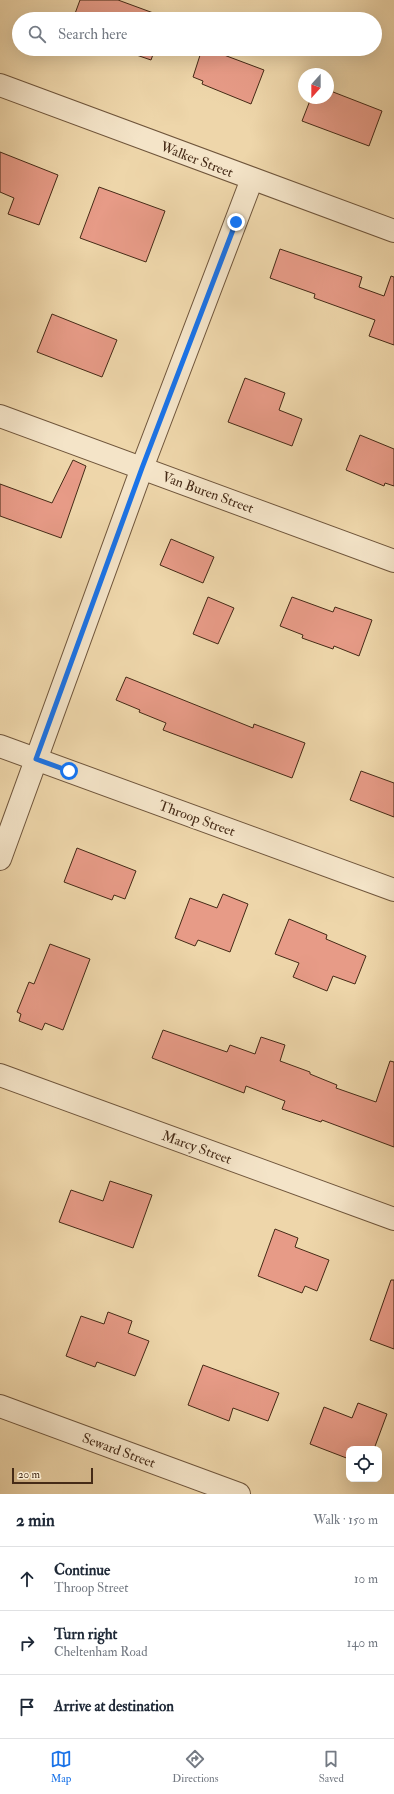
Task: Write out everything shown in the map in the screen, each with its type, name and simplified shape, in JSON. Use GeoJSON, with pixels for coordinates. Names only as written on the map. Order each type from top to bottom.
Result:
{"type":"FeatureCollection","features":[{"type":"Feature","properties":{"kind":"street","name":"Walker Street"},"geometry":{"type":"LineString","coordinates":[[0,85],[394,231]]}},
{"type":"Feature","properties":{"kind":"street"},"geometry":{"type":"LineString","coordinates":[[0,859],[142,468],[252,179]]}},
{"type":"Feature","properties":{"kind":"street","name":"Van Buren Street"},"geometry":{"type":"LineString","coordinates":[[0,416],[394,561]]}},
{"type":"Feature","properties":{"kind":"street","name":"Throop Street"},"geometry":{"type":"LineString","coordinates":[[0,746],[394,890]]}},
{"type":"Feature","properties":{"kind":"street","name":"Marcy Street"},"geometry":{"type":"LineString","coordinates":[[0,1075],[394,1219]]}},
{"type":"Feature","properties":{"kind":"street","name":"Seward Street"},"geometry":{"type":"LineString","coordinates":[[0,1406],[239,1494]]}},
{"type":"Feature","properties":{"kind":"building"},"geometry":{"type":"Polygon","coordinates":[[[80,0],[118,0],[151,12],[76,12],[80,0]]]}},
{"type":"Feature","properties":{"kind":"building"},"geometry":{"type":"Polygon","coordinates":[[[139,56],[152,56],[151,60],[139,56]]]}},
{"type":"Feature","properties":{"kind":"building"},"geometry":{"type":"Polygon","coordinates":[[[200,56],[227,56],[264,70],[251,104],[202,84],[203,81],[193,77],[200,56]]]}},
{"type":"Feature","properties":{"kind":"building"},"geometry":{"type":"Polygon","coordinates":[[[334,92],[382,111],[369,146],[302,121],[309,104],[334,104],[334,92]]]}},
{"type":"Feature","properties":{"kind":"building"},"geometry":{"type":"Polygon","coordinates":[[[0,152],[58,175],[39,225],[8,214],[14,198],[0,192],[0,152]]]}},
{"type":"Feature","properties":{"kind":"building"},"geometry":{"type":"Polygon","coordinates":[[[99,187],[165,211],[146,262],[80,238],[99,187]]]}},
{"type":"Feature","properties":{"kind":"building"},"geometry":{"type":"Polygon","coordinates":[[[280,249],[362,277],[359,287],[384,296],[391,276],[394,277],[394,345],[369,336],[375,320],[314,298],[315,294],[270,278],[280,249]]]}},
{"type":"Feature","properties":{"kind":"building"},"geometry":{"type":"Polygon","coordinates":[[[52,314],[117,340],[102,377],[37,352],[52,314]]]}},
{"type":"Feature","properties":{"kind":"building"},"geometry":{"type":"Polygon","coordinates":[[[245,378],[285,393],[279,410],[302,419],[292,446],[228,422],[245,378]]]}},
{"type":"Feature","properties":{"kind":"building"},"geometry":{"type":"Polygon","coordinates":[[[360,435],[394,449],[394,486],[385,483],[384,486],[346,470],[360,435]]]}},
{"type":"Feature","properties":{"kind":"building"},"geometry":{"type":"Polygon","coordinates":[[[73,460],[86,466],[61,538],[0,516],[0,484],[52,503],[73,460]]]}},
{"type":"Feature","properties":{"kind":"building"},"geometry":{"type":"Polygon","coordinates":[[[171,539],[214,557],[203,583],[160,565],[171,539]]]}},
{"type":"Feature","properties":{"kind":"building"},"geometry":{"type":"Polygon","coordinates":[[[208,597],[234,608],[218,644],[193,634],[208,597]]]}},
{"type":"Feature","properties":{"kind":"building"},"geometry":{"type":"Polygon","coordinates":[[[292,597],[333,612],[335,607],[372,620],[359,656],[334,646],[333,649],[302,638],[303,635],[280,626],[292,597]]]}},
{"type":"Feature","properties":{"kind":"building"},"geometry":{"type":"Polygon","coordinates":[[[126,677],[253,728],[254,724],[305,743],[292,778],[163,730],[166,723],[139,712],[140,710],[116,700],[126,677]]]}},
{"type":"Feature","properties":{"kind":"building"},"geometry":{"type":"Polygon","coordinates":[[[361,771],[394,783],[394,817],[350,800],[361,771]]]}},
{"type":"Feature","properties":{"kind":"building"},"geometry":{"type":"Polygon","coordinates":[[[77,848],[136,871],[125,899],[114,895],[112,900],[64,882],[77,848]]]}},
{"type":"Feature","properties":{"kind":"building"},"geometry":{"type":"Polygon","coordinates":[[[223,894],[248,904],[230,952],[198,940],[195,946],[175,938],[190,898],[217,908],[223,894]]]}},
{"type":"Feature","properties":{"kind":"building"},"geometry":{"type":"Polygon","coordinates":[[[289,919],[327,935],[326,939],[366,956],[355,984],[333,976],[327,991],[293,977],[299,963],[275,954],[289,919]]]}},
{"type":"Feature","properties":{"kind":"building"},"geometry":{"type":"Polygon","coordinates":[[[50,944],[90,959],[63,1030],[45,1023],[42,1030],[19,1021],[21,1014],[17,1012],[29,982],[34,984],[50,944]]]}},
{"type":"Feature","properties":{"kind":"building"},"geometry":{"type":"Polygon","coordinates":[[[163,1030],[227,1052],[230,1045],[255,1054],[261,1037],[285,1045],[280,1061],[310,1072],[310,1074],[337,1085],[336,1088],[376,1102],[390,1061],[394,1062],[394,1147],[322,1120],[321,1122],[282,1109],[285,1101],[246,1086],[244,1093],[152,1058],[163,1030]]]}},
{"type":"Feature","properties":{"kind":"building"},"geometry":{"type":"Polygon","coordinates":[[[110,1181],[152,1195],[133,1248],[59,1222],[71,1190],[103,1201],[110,1181]]]}},
{"type":"Feature","properties":{"kind":"building"},"geometry":{"type":"Polygon","coordinates":[[[275,1229],[298,1238],[295,1247],[329,1260],[317,1291],[305,1286],[302,1293],[258,1276],[275,1229]]]}},
{"type":"Feature","properties":{"kind":"building"},"geometry":{"type":"Polygon","coordinates":[[[391,1280],[394,1280],[394,1349],[370,1340],[391,1280]]]}},
{"type":"Feature","properties":{"kind":"building"},"geometry":{"type":"Polygon","coordinates":[[[108,1312],[132,1321],[128,1333],[149,1341],[135,1376],[97,1362],[95,1367],[66,1356],[81,1316],[104,1324],[108,1312]]]}},
{"type":"Feature","properties":{"kind":"building"},"geometry":{"type":"Polygon","coordinates":[[[203,1365],[279,1393],[268,1421],[233,1408],[229,1421],[188,1405],[203,1365]]]}},
{"type":"Feature","properties":{"kind":"building"},"geometry":{"type":"Polygon","coordinates":[[[358,1403],[387,1414],[375,1446],[346,1446],[346,1458],[310,1444],[324,1407],[352,1418],[358,1403]]]}},
{"type":"Feature","properties":{"kind":"route"},"geometry":{"type":"LineString","coordinates":[[69,771],[36,759],[142,468],[236,222]]}}]}
